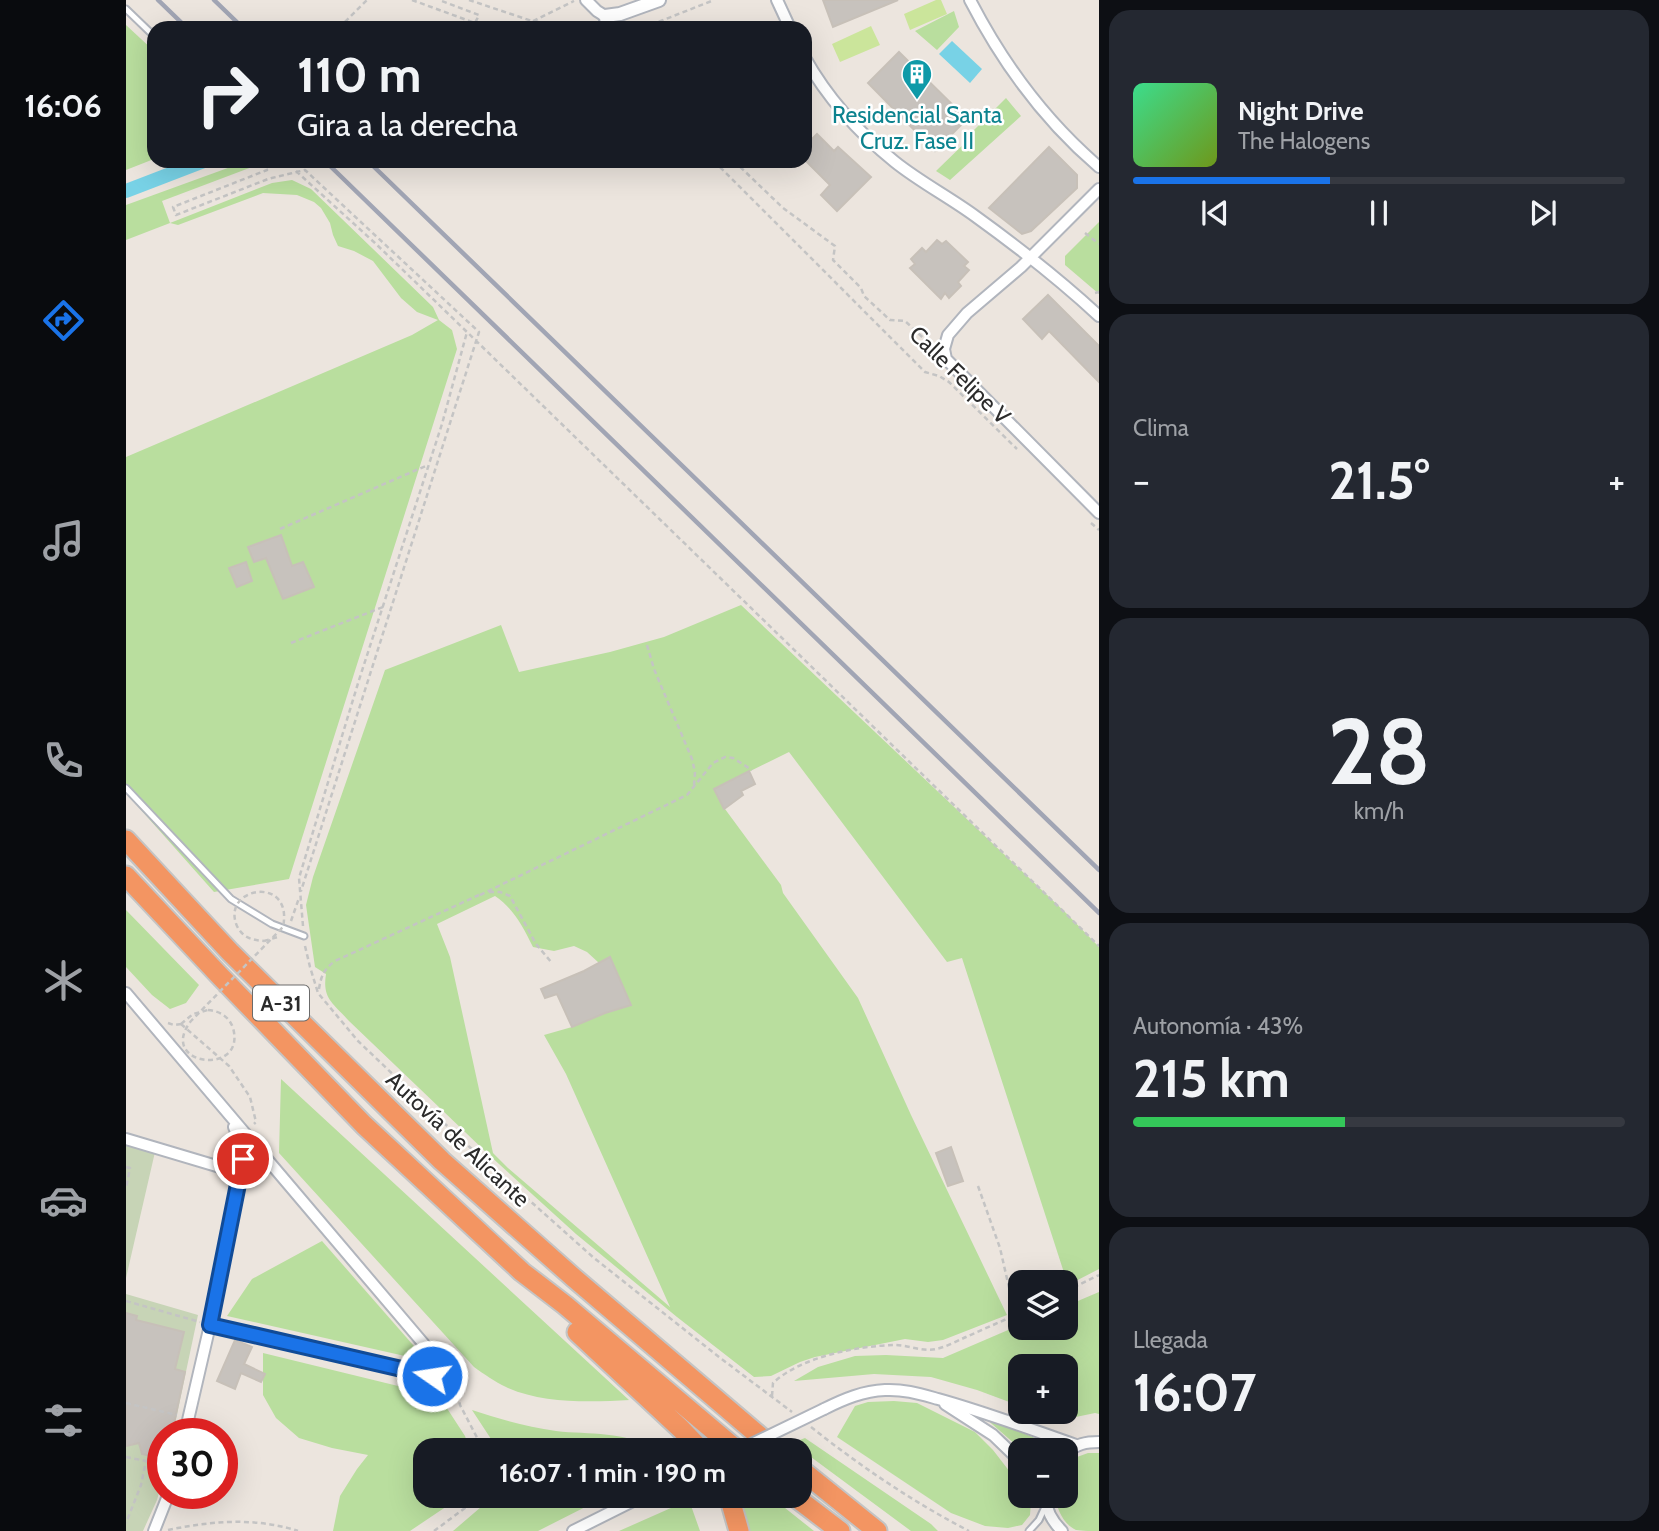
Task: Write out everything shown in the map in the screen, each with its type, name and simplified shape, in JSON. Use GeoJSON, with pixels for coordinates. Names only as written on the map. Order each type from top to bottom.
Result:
{"type":"FeatureCollection","features":[{"type":"Feature","properties":{"kind":"highway","name":"Autovía de Alicante"},"geometry":{"type":"LineString","coordinates":[[126,840],[230,952],[442,1161],[762,1438]]}},
{"type":"Feature","properties":{"kind":"highway","name":"A-31"},"geometry":{"type":"LineString","coordinates":[[126,876],[364,1125],[522,1272],[723,1438]]}},
{"type":"Feature","properties":{"kind":"highway"},"geometry":{"type":"LineString","coordinates":[[522,1272],[555,1311],[690,1438]]}},
{"type":"Feature","properties":{"kind":"highway"},"geometry":{"type":"LineString","coordinates":[[812,1478],[877,1529]]}},
{"type":"Feature","properties":{"kind":"highway"},"geometry":{"type":"LineString","coordinates":[[732,1508],[739,1531]]}},
{"type":"Feature","properties":{"kind":"highway"},"geometry":{"type":"LineString","coordinates":[[810,1508],[840,1531]]}},
{"type":"Feature","properties":{"kind":"street"},"geometry":{"type":"LineString","coordinates":[[586,0],[597,11],[602,21]]}},
{"type":"Feature","properties":{"kind":"street"},"geometry":{"type":"LineString","coordinates":[[604,21],[659,0]]}},
{"type":"Feature","properties":{"kind":"street"},"geometry":{"type":"LineString","coordinates":[[777,0],[787,21]]}},
{"type":"Feature","properties":{"kind":"street"},"geometry":{"type":"LineString","coordinates":[[970,0],[1007,65],[1032,98],[1099,167]]}},
{"type":"Feature","properties":{"kind":"street"},"geometry":{"type":"LineString","coordinates":[[812,68],[848,119],[871,141],[897,163],[974,215],[1045,268],[1099,316]]}},
{"type":"Feature","properties":{"kind":"street"},"geometry":{"type":"LineString","coordinates":[[946,359],[944,349],[948,335],[967,313],[1031,258],[1099,189]]}},
{"type":"Feature","properties":{"kind":"street","name":"Calle Felipe V"},"geometry":{"type":"LineString","coordinates":[[946,359],[1094,501],[1094,517]]}},
{"type":"Feature","properties":{"kind":"street"},"geometry":{"type":"LineString","coordinates":[[126,993],[456,1382]]}},
{"type":"Feature","properties":{"kind":"street"},"geometry":{"type":"LineString","coordinates":[[189,1417],[243,1159],[242,1146],[233,1120]]}},
{"type":"Feature","properties":{"kind":"street"},"geometry":{"type":"LineString","coordinates":[[126,1139],[240,1173]]}},
{"type":"Feature","properties":{"kind":"street"},"geometry":{"type":"LineString","coordinates":[[210,1325],[456,1382]]}},
{"type":"Feature","properties":{"kind":"street"},"geometry":{"type":"LineString","coordinates":[[765,1438],[843,1399],[863,1392],[885,1390],[919,1393],[937,1398],[1057,1438]]}},
{"type":"Feature","properties":{"kind":"street"},"geometry":{"type":"LineString","coordinates":[[937,1398],[993,1435],[1008,1449]]}},
{"type":"Feature","properties":{"kind":"street"},"geometry":{"type":"LineString","coordinates":[[1078,1444],[1099,1442]]}},
{"type":"Feature","properties":{"kind":"street"},"geometry":{"type":"LineString","coordinates":[[573,1531],[619,1508]]}},
{"type":"Feature","properties":{"kind":"street"},"geometry":{"type":"LineString","coordinates":[[1048,1508],[1054,1524],[1062,1531]]}},
{"type":"Feature","properties":{"kind":"street"},"geometry":{"type":"LineString","coordinates":[[154,1531],[163,1509]]}},
{"type":"Feature","properties":{"kind":"lane"},"geometry":{"type":"LineString","coordinates":[[126,9],[147,29]]}},
{"type":"Feature","properties":{"kind":"lane"},"geometry":{"type":"LineString","coordinates":[[126,788],[231,899],[272,924],[303,936]]}},
{"type":"Feature","properties":{"kind":"lane"},"geometry":{"type":"LineString","coordinates":[[1029,1531],[1039,1520],[1043,1508]]}},
{"type":"Feature","properties":{"kind":"path"},"geometry":{"type":"LineString","coordinates":[[346,21],[368,0]]}},
{"type":"Feature","properties":{"kind":"path"},"geometry":{"type":"LineString","coordinates":[[412,0],[470,21]]}},
{"type":"Feature","properties":{"kind":"path"},"geometry":{"type":"LineString","coordinates":[[439,0],[479,15],[476,21]]}},
{"type":"Feature","properties":{"kind":"path"},"geometry":{"type":"LineString","coordinates":[[469,0],[532,21],[577,0]]}},
{"type":"Feature","properties":{"kind":"path"},"geometry":{"type":"LineString","coordinates":[[661,21],[714,0]]}},
{"type":"Feature","properties":{"kind":"path"},"geometry":{"type":"LineString","coordinates":[[266,168],[267,170],[173,207],[176,215],[268,179],[305,170],[480,332],[300,895]]}},
{"type":"Feature","properties":{"kind":"path"},"geometry":{"type":"LineString","coordinates":[[721,168],[925,372],[949,382],[1024,456]]}},
{"type":"Feature","properties":{"kind":"path","name":"Calle Felipe V"},"geometry":{"type":"LineString","coordinates":[[741,168],[783,208],[835,246],[832,260],[861,288],[864,296],[890,320],[905,321],[946,359]]}},
{"type":"Feature","properties":{"kind":"path"},"geometry":{"type":"LineString","coordinates":[[296,171],[477,341],[1099,946]]}},
{"type":"Feature","properties":{"kind":"path"},"geometry":{"type":"LineString","coordinates":[[1085,233],[1099,244]]}},
{"type":"Feature","properties":{"kind":"path"},"geometry":{"type":"LineString","coordinates":[[467,332],[299,878],[303,936],[310,967],[318,993],[358,1041],[464,1142],[584,1249],[719,1357],[793,1412]]}},
{"type":"Feature","properties":{"kind":"path"},"geometry":{"type":"LineString","coordinates":[[280,529],[428,465]]}},
{"type":"Feature","properties":{"kind":"path"},"geometry":{"type":"LineString","coordinates":[[1094,517],[1099,530]]}},
{"type":"Feature","properties":{"kind":"path"},"geometry":{"type":"LineString","coordinates":[[291,643],[383,607]]}},
{"type":"Feature","properties":{"kind":"path"},"geometry":{"type":"LineString","coordinates":[[647,645],[654,669],[692,759],[695,784],[687,795]]}},
{"type":"Feature","properties":{"kind":"path"},"geometry":{"type":"LineString","coordinates":[[318,993],[321,976],[335,961],[480,895],[687,795],[713,763],[725,757],[733,758],[752,770]]}},
{"type":"Feature","properties":{"kind":"path"},"geometry":{"type":"LineString","coordinates":[[245,1135],[256,1122],[250,1097],[229,1066],[181,1024],[193,1014],[208,1010],[225,1016],[232,1024],[234,1032],[233,1045],[223,1056],[215,1060],[205,1061],[191,1055],[183,1039],[184,1030],[191,1021],[284,927],[286,915],[282,903],[275,895],[264,891],[252,892],[242,897],[238,903],[235,920],[245,937],[264,941]]}},
{"type":"Feature","properties":{"kind":"path"},"geometry":{"type":"LineString","coordinates":[[480,895],[500,892],[510,896],[536,944],[552,963]]}},
{"type":"Feature","properties":{"kind":"path"},"geometry":{"type":"LineString","coordinates":[[126,1167],[130,1168],[126,1188]]}},
{"type":"Feature","properties":{"kind":"path"},"geometry":{"type":"LineString","coordinates":[[978,1186],[1000,1248],[1008,1283]]}},
{"type":"Feature","properties":{"kind":"path"},"geometry":{"type":"LineString","coordinates":[[1078,1285],[1099,1275]]}},
{"type":"Feature","properties":{"kind":"path"},"geometry":{"type":"LineString","coordinates":[[126,1301],[210,1325]]}},
{"type":"Feature","properties":{"kind":"path"},"geometry":{"type":"LineString","coordinates":[[772,1396],[773,1383],[781,1375],[818,1359],[894,1345],[939,1349],[1008,1318]]}},
{"type":"Feature","properties":{"kind":"path"},"geometry":{"type":"LineString","coordinates":[[456,1382],[460,1405],[477,1438]]}},
{"type":"Feature","properties":{"kind":"path"},"geometry":{"type":"LineString","coordinates":[[126,1403],[189,1417]]}},
{"type":"Feature","properties":{"kind":"path"},"geometry":{"type":"LineString","coordinates":[[803,1420],[834,1445],[931,1512],[969,1531]]}},
{"type":"Feature","properties":{"kind":"path"},"geometry":{"type":"LineString","coordinates":[[126,1457],[146,1461],[141,1485],[126,1523]]}},
{"type":"Feature","properties":{"kind":"path"},"geometry":{"type":"LineString","coordinates":[[434,1531],[465,1508]]}},
{"type":"Feature","properties":{"kind":"path"},"geometry":{"type":"LineString","coordinates":[[164,1531],[239,1521],[266,1522],[298,1531]]}},
{"type":"Feature","properties":{"kind":"green space"},"geometry":{"type":"Polygon","coordinates":[[[941,0],[947,14],[910,30],[904,14],[941,0]]]}},
{"type":"Feature","properties":{"kind":"green space"},"geometry":{"type":"Polygon","coordinates":[[[954,11],[959,27],[937,50],[915,31],[954,11]]]}},
{"type":"Feature","properties":{"kind":"green space"},"geometry":{"type":"Polygon","coordinates":[[[126,25],[147,44],[147,162],[126,170],[126,25]]]}},
{"type":"Feature","properties":{"kind":"green space"},"geometry":{"type":"Polygon","coordinates":[[[871,26],[880,45],[840,62],[832,44],[871,26]]]}},
{"type":"Feature","properties":{"kind":"green space"},"geometry":{"type":"Polygon","coordinates":[[[1006,98],[1021,116],[950,180],[936,171],[974,134],[973,131],[1006,98]]]}},
{"type":"Feature","properties":{"kind":"green space"},"geometry":{"type":"Polygon","coordinates":[[[228,168],[249,168],[162,201],[170,223],[126,240],[126,205],[228,168]]]}},
{"type":"Feature","properties":{"kind":"green space"},"geometry":{"type":"Polygon","coordinates":[[[292,180],[311,189],[433,307],[439,320],[452,330],[457,349],[289,879],[214,892],[126,793],[126,457],[412,335],[438,320],[417,312],[401,298],[373,261],[338,246],[321,208],[297,195],[263,193],[178,225],[170,223],[272,183],[292,180]]]}},
{"type":"Feature","properties":{"kind":"green space"},"geometry":{"type":"Polygon","coordinates":[[[1099,222],[1099,294],[1065,265],[1065,256],[1099,222]]]}},
{"type":"Feature","properties":{"kind":"green space"},"geometry":{"type":"Polygon","coordinates":[[[741,605],[1099,947],[1099,1269],[1078,1280],[1078,1270],[1063,1270],[962,958],[947,962],[789,752],[714,789],[725,809],[858,998],[1007,1315],[943,1340],[928,1342],[905,1339],[815,1357],[771,1376],[754,1377],[576,1234],[488,1154],[330,1000],[326,989],[326,974],[315,967],[306,905],[313,877],[385,670],[501,625],[519,672],[664,637],[741,605]],[[495,896],[437,924],[450,957],[493,1153],[670,1307],[566,1074],[544,1035],[631,1005],[610,957],[599,963],[587,952],[574,946],[554,951],[533,947],[508,907],[495,896]]]}},
{"type":"Feature","properties":{"kind":"green space"},"geometry":{"type":"Polygon","coordinates":[[[126,910],[199,985],[186,1003],[170,1009],[152,995],[126,967],[126,910]]]}},
{"type":"Feature","properties":{"kind":"green space"},"geometry":{"type":"Polygon","coordinates":[[[281,1079],[630,1400],[583,1401],[551,1399],[520,1393],[474,1367],[279,1153],[281,1079]]]}},
{"type":"Feature","properties":{"kind":"green space"},"geometry":{"type":"Polygon","coordinates":[[[126,1145],[155,1152],[126,1278],[126,1145]]]}},
{"type":"Feature","properties":{"kind":"green space"},"geometry":{"type":"Polygon","coordinates":[[[322,1241],[427,1361],[227,1316],[252,1279],[322,1241]]]}},
{"type":"Feature","properties":{"kind":"green space"},"geometry":{"type":"Polygon","coordinates":[[[1099,1292],[1099,1414],[1078,1417],[1078,1354],[1008,1354],[1008,1402],[931,1377],[874,1374],[794,1381],[818,1367],[855,1356],[943,1358],[1008,1330],[1008,1340],[1078,1340],[1078,1301],[1099,1292]]]}},
{"type":"Feature","properties":{"kind":"green space"},"geometry":{"type":"Polygon","coordinates":[[[126,1294],[198,1315],[176,1418],[147,1418],[147,1509],[153,1509],[143,1531],[126,1531],[126,1294]]]}},
{"type":"Feature","properties":{"kind":"green space"},"geometry":{"type":"Polygon","coordinates":[[[263,1353],[439,1396],[466,1438],[413,1438],[413,1508],[444,1508],[410,1531],[333,1531],[340,1496],[368,1455],[299,1438],[276,1418],[263,1395],[263,1353]]]}},
{"type":"Feature","properties":{"kind":"green space"},"geometry":{"type":"Polygon","coordinates":[[[868,1402],[917,1403],[975,1432],[1008,1469],[1008,1508],[1031,1508],[1030,1515],[1022,1525],[1008,1528],[985,1526],[951,1513],[837,1437],[855,1406],[868,1402]]]}},
{"type":"Feature","properties":{"kind":"green space"},"geometry":{"type":"Polygon","coordinates":[[[472,1410],[545,1429],[626,1438],[490,1438],[472,1410]]]}},
{"type":"Feature","properties":{"kind":"green space"},"geometry":{"type":"Polygon","coordinates":[[[984,1417],[1035,1438],[1008,1438],[984,1417]]]}},
{"type":"Feature","properties":{"kind":"green space"},"geometry":{"type":"Polygon","coordinates":[[[812,1443],[938,1531],[911,1531],[812,1458],[812,1443]]]}},
{"type":"Feature","properties":{"kind":"green space"},"geometry":{"type":"Polygon","coordinates":[[[1099,1453],[1099,1531],[1076,1530],[1061,1516],[1058,1508],[1078,1508],[1078,1457],[1099,1453]]]}},
{"type":"Feature","properties":{"kind":"green space"},"geometry":{"type":"Polygon","coordinates":[[[480,1508],[583,1508],[538,1531],[453,1531],[480,1508]]]}},
{"type":"Feature","properties":{"kind":"green space"},"geometry":{"type":"Polygon","coordinates":[[[671,1508],[692,1508],[700,1531],[619,1531],[671,1508]]]}},
{"type":"Feature","properties":{"kind":"green space"},"geometry":{"type":"Polygon","coordinates":[[[742,1508],[785,1508],[814,1531],[749,1531],[742,1508]]]}},
{"type":"Feature","properties":{"kind":"water"},"geometry":{"type":"Polygon","coordinates":[[[952,41],[982,69],[970,83],[939,54],[952,41]]]}},
{"type":"Feature","properties":{"kind":"building"},"geometry":{"type":"Polygon","coordinates":[[[823,0],[898,0],[833,27],[823,0]]]}},
{"type":"Feature","properties":{"kind":"building","name":"Residencial Santa Cruz. Fase II"},"geometry":{"type":"Polygon","coordinates":[[[899,52],[967,119],[935,151],[868,83],[899,52]]]}},
{"type":"Feature","properties":{"kind":"building"},"geometry":{"type":"Polygon","coordinates":[[[817,134],[834,151],[838,147],[871,177],[837,211],[821,195],[830,185],[812,167],[812,139],[817,134]]]}},
{"type":"Feature","properties":{"kind":"building"},"geometry":{"type":"Polygon","coordinates":[[[1049,147],[1077,175],[1077,188],[1031,231],[1022,234],[989,208],[1049,147]]]}},
{"type":"Feature","properties":{"kind":"building"},"geometry":{"type":"Polygon","coordinates":[[[937,240],[942,244],[946,241],[968,262],[964,266],[969,270],[958,282],[961,286],[949,298],[945,293],[941,299],[910,268],[915,264],[911,259],[922,248],[926,252],[937,240]]]}},
{"type":"Feature","properties":{"kind":"building"},"geometry":{"type":"Polygon","coordinates":[[[1048,295],[1099,346],[1099,382],[1049,331],[1042,339],[1023,319],[1048,295]]]}},
{"type":"Feature","properties":{"kind":"building"},"geometry":{"type":"Polygon","coordinates":[[[281,535],[292,566],[303,562],[314,587],[283,599],[266,558],[254,562],[248,547],[281,535]]]}},
{"type":"Feature","properties":{"kind":"building"},"geometry":{"type":"Polygon","coordinates":[[[246,562],[252,581],[237,587],[229,568],[246,562]]]}},
{"type":"Feature","properties":{"kind":"building"},"geometry":{"type":"Polygon","coordinates":[[[749,771],[755,784],[741,791],[743,795],[724,809],[714,789],[749,771]]]}},
{"type":"Feature","properties":{"kind":"building"},"geometry":{"type":"Polygon","coordinates":[[[610,957],[631,1005],[572,1027],[557,994],[545,998],[541,989],[610,957]]]}},
{"type":"Feature","properties":{"kind":"building"},"geometry":{"type":"Polygon","coordinates":[[[951,1147],[963,1181],[948,1186],[936,1153],[951,1147]]]}},
{"type":"Feature","properties":{"kind":"building"},"geometry":{"type":"Polygon","coordinates":[[[126,1313],[137,1316],[136,1320],[184,1332],[175,1369],[185,1372],[175,1418],[147,1418],[147,1455],[142,1454],[139,1443],[126,1446],[126,1313]]]}},
{"type":"Feature","properties":{"kind":"building"},"geometry":{"type":"Polygon","coordinates":[[[235,1340],[252,1347],[244,1364],[265,1374],[261,1382],[241,1373],[235,1389],[217,1381],[235,1340]]]}},
{"type":"Feature","properties":{"kind":"waterway"},"geometry":{"type":"LineString","coordinates":[[126,191],[186,168]]}},
{"type":"Feature","properties":{"kind":"railway"},"geometry":{"type":"LineString","coordinates":[[158,0],[180,21]]}},
{"type":"Feature","properties":{"kind":"railway"},"geometry":{"type":"LineString","coordinates":[[214,0],[236,21]]}},
{"type":"Feature","properties":{"kind":"railway"},"geometry":{"type":"LineString","coordinates":[[332,168],[1099,913]]}},
{"type":"Feature","properties":{"kind":"railway"},"geometry":{"type":"LineString","coordinates":[[375,168],[1099,870]]}},
{"type":"Feature","properties":{"kind":"place","name":"Residencial Santa Cruz. Fase II"},"geometry":{"type":"Point","coordinates":[917,101]}},
{"type":"Feature","properties":{"kind":"route"},"geometry":{"type":"LineString","coordinates":[[243,1159],[210,1325],[432,1376]]}}]}
